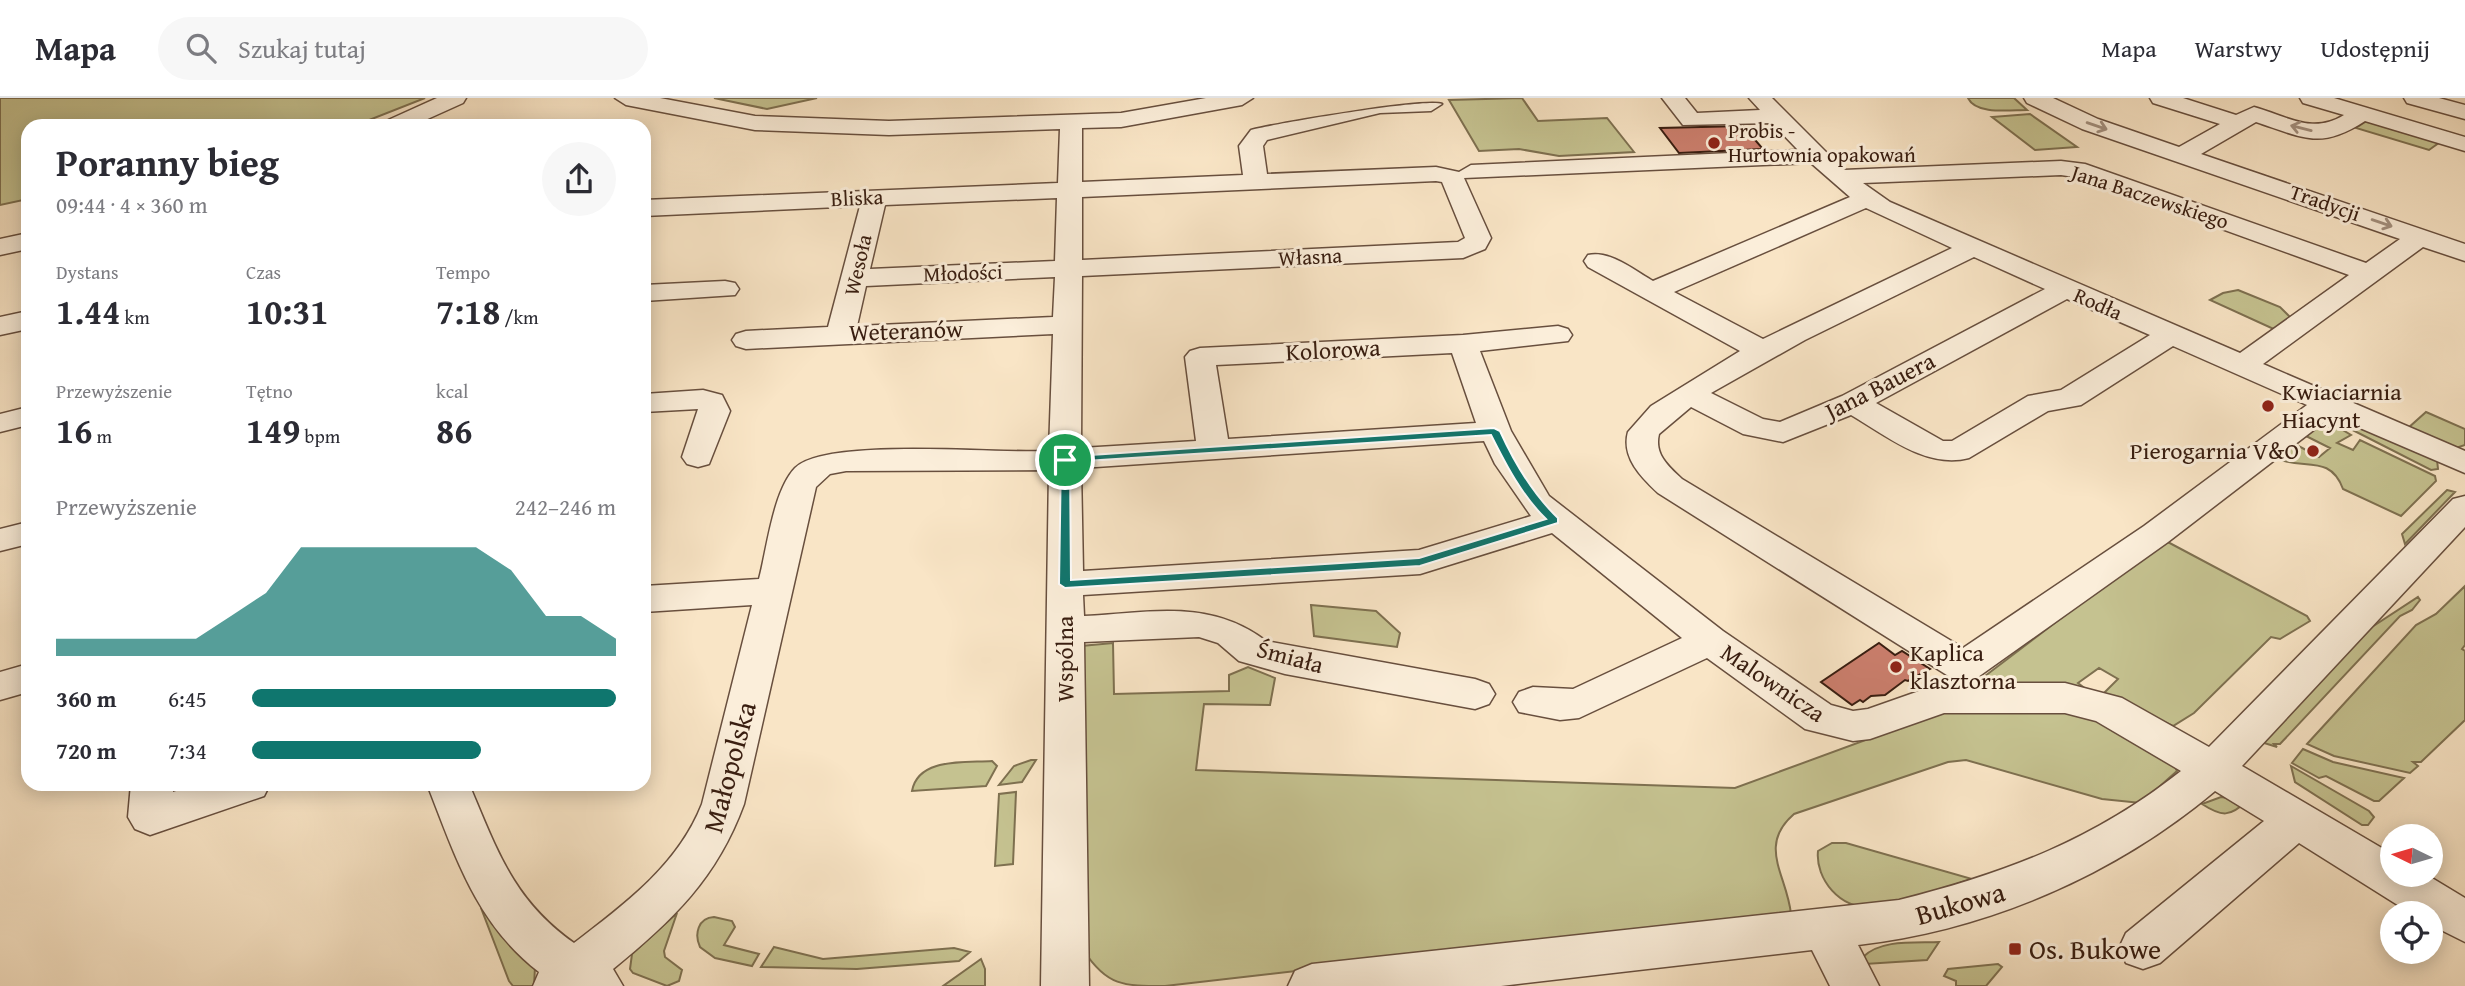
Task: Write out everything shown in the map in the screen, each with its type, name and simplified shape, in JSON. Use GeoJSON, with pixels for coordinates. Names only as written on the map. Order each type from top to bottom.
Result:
{"type":"FeatureCollection","features":[{"type":"Feature","properties":{"kind":"street"},"geometry":{"type":"LineString","coordinates":[[409,119],[455,98]]}},
{"type":"Feature","properties":{"kind":"street"},"geometry":{"type":"LineString","coordinates":[[626,98],[727,120],[792,118],[889,128],[1121,120],[1242,98]]}},
{"type":"Feature","properties":{"kind":"street"},"geometry":{"type":"LineString","coordinates":[[1673,98],[1691,120],[1769,107]]}},
{"type":"Feature","properties":{"kind":"street","name":"Tradycji"},"geometry":{"type":"LineString","coordinates":[[2035,98],[2090,124],[2184,154],[2465,253]]}},
{"type":"Feature","properties":{"kind":"street"},"geometry":{"type":"LineString","coordinates":[[2161,98],[2306,131],[2333,132],[2363,113]]}},
{"type":"Feature","properties":{"kind":"street"},"geometry":{"type":"LineString","coordinates":[[2202,98],[2246,118]]}},
{"type":"Feature","properties":{"kind":"street"},"geometry":{"type":"LineString","coordinates":[[2311,98],[2465,144]]}},
{"type":"Feature","properties":{"kind":"street"},"geometry":{"type":"LineString","coordinates":[[2415,98],[2465,113]]}},
{"type":"Feature","properties":{"kind":"street"},"geometry":{"type":"LineString","coordinates":[[1256,180],[1251,146],[1259,135],[1380,106],[1431,104]]}},
{"type":"Feature","properties":{"kind":"street","name":"Rodła"},"geometry":{"type":"LineString","coordinates":[[1769,107],[1838,177],[1866,199],[2465,463]]}},
{"type":"Feature","properties":{"kind":"street"},"geometry":{"type":"LineString","coordinates":[[2184,154],[2246,118]]}},
{"type":"Feature","properties":{"kind":"street","name":"Wspólna"},"geometry":{"type":"LineString","coordinates":[[1065,986],[1065,460],[1071,123]]}},
{"type":"Feature","properties":{"kind":"street","name":"Bliska"},"geometry":{"type":"LineString","coordinates":[[651,208],[1256,180],[1461,175],[1817,156]]}},
{"type":"Feature","properties":{"kind":"street","name":"Jana Baczewskiego"},"geometry":{"type":"LineString","coordinates":[[1838,177],[2062,168],[2085,172],[2370,274]]}},
{"type":"Feature","properties":{"kind":"street","name":"Własna"},"geometry":{"type":"LineString","coordinates":[[1069,268],[1463,250],[1476,243],[1478,238],[1461,175]]}},
{"type":"Feature","properties":{"kind":"street","name":"Wesoła"},"geometry":{"type":"LineString","coordinates":[[841,333],[874,198]]}},
{"type":"Feature","properties":{"kind":"street"},"geometry":{"type":"LineString","coordinates":[[1655,290],[1866,199]]}},
{"type":"Feature","properties":{"kind":"street"},"geometry":{"type":"LineString","coordinates":[[651,202],[670,207]]}},
{"type":"Feature","properties":{"kind":"street"},"geometry":{"type":"LineString","coordinates":[[2241,366],[2421,236]]}},
{"type":"Feature","properties":{"kind":"street"},"geometry":{"type":"LineString","coordinates":[[0,247],[21,243]]}},
{"type":"Feature","properties":{"kind":"street"},"geometry":{"type":"LineString","coordinates":[[1972,248],[1762,351],[1690,394],[1650,423],[1644,432],[1643,450],[1651,468],[1670,485],[1964,667],[2156,534],[2329,404]]}},
{"type":"Feature","properties":{"kind":"street"},"geometry":{"type":"LineString","coordinates":[[1597,261],[1655,290],[1762,351]]}},
{"type":"Feature","properties":{"kind":"street","name":"Młodości"},"geometry":{"type":"LineString","coordinates":[[856,278],[1069,268]]}},
{"type":"Feature","properties":{"kind":"street"},"geometry":{"type":"LineString","coordinates":[[651,293],[725,289]]}},
{"type":"Feature","properties":{"kind":"street","name":"Jana Bauera"},"geometry":{"type":"LineString","coordinates":[[1690,394],[1754,427],[1783,432],[1853,403],[2065,289]]}},
{"type":"Feature","properties":{"kind":"street"},"geometry":{"type":"LineString","coordinates":[[0,326],[21,322]]}},
{"type":"Feature","properties":{"kind":"street","name":"Weteranów"},"geometry":{"type":"LineString","coordinates":[[746,340],[841,333],[1066,325]]}},
{"type":"Feature","properties":{"kind":"street","name":"Kolorowa"},"geometry":{"type":"LineString","coordinates":[[1213,449],[1200,357],[1463,344],[1558,335]]}},
{"type":"Feature","properties":{"kind":"street"},"geometry":{"type":"LineString","coordinates":[[1853,403],[1936,450],[1958,450],[2039,403],[2070,397],[2170,335]]}},
{"type":"Feature","properties":{"kind":"street","name":"Malownicza"},"geometry":{"type":"LineString","coordinates":[[1463,344],[1494,431],[1511,464],[1537,504],[1554,521],[1710,641],[1805,709],[1835,724],[1870,724],[1942,698],[2065,698],[2108,709],[2297,819],[2465,922]]}},
{"type":"Feature","properties":{"kind":"street"},"geometry":{"type":"LineString","coordinates":[[651,402],[703,399],[711,402],[714,411],[698,457]]}},
{"type":"Feature","properties":{"kind":"street"},"geometry":{"type":"LineString","coordinates":[[0,423],[21,418]]}},
{"type":"Feature","properties":{"kind":"street","name":"Małopolska"},"geometry":{"type":"LineString","coordinates":[[577,981],[612,943],[691,867],[707,845],[723,804],[799,486],[804,476],[817,466],[846,460],[1065,460],[1494,431]]}},
{"type":"Feature","properties":{"kind":"street","name":"Bukowa"},"geometry":{"type":"LineString","coordinates":[[1312,986],[1826,930],[1912,917],[1965,904],[2037,880],[2078,862],[2137,829],[2213,769],[2465,506]]}},
{"type":"Feature","properties":{"kind":"street"},"geometry":{"type":"LineString","coordinates":[[1065,584],[1420,562],[1554,521]]}},
{"type":"Feature","properties":{"kind":"street"},"geometry":{"type":"LineString","coordinates":[[0,540],[21,535]]}},
{"type":"Feature","properties":{"kind":"street"},"geometry":{"type":"LineString","coordinates":[[651,599],[773,592]]}},
{"type":"Feature","properties":{"kind":"street","name":"Śmiała"},"geometry":{"type":"LineString","coordinates":[[1066,630],[1200,624],[1231,634],[1253,651],[1285,660],[1475,694]]}},
{"type":"Feature","properties":{"kind":"street"},"geometry":{"type":"LineString","coordinates":[[1533,702],[1560,705],[1580,703],[1710,641]]}},
{"type":"Feature","properties":{"kind":"street"},"geometry":{"type":"LineString","coordinates":[[0,686],[21,680]]}},
{"type":"Feature","properties":{"kind":"street"},"geometry":{"type":"LineString","coordinates":[[152,791],[150,817],[228,791]]}},
{"type":"Feature","properties":{"kind":"street"},"geometry":{"type":"LineString","coordinates":[[452,791],[491,885],[511,915],[577,981]]}},
{"type":"Feature","properties":{"kind":"street"},"geometry":{"type":"LineString","coordinates":[[2143,948],[2297,819]]}},
{"type":"Feature","properties":{"kind":"street"},"geometry":{"type":"LineString","coordinates":[[1826,930],[1855,986]]}},
{"type":"Feature","properties":{"kind":"shaded area"},"geometry":{"type":"Polygon","coordinates":[[[0,98],[425,98],[372,119],[21,119],[21,200],[0,205],[0,98]]]}},
{"type":"Feature","properties":{"kind":"shaded area"},"geometry":{"type":"Polygon","coordinates":[[[714,98],[817,98],[767,109],[714,98]]]}},
{"type":"Feature","properties":{"kind":"shaded area"},"geometry":{"type":"Polygon","coordinates":[[[1522,98],[1538,121],[1607,118],[1634,152],[1559,156],[1519,149],[1479,151],[1449,100],[1522,98]]]}},
{"type":"Feature","properties":{"kind":"shaded area"},"geometry":{"type":"Polygon","coordinates":[[[1968,98],[2014,98],[2027,110],[1986,109],[1978,107],[1968,98]]]}},
{"type":"Feature","properties":{"kind":"shaded area"},"geometry":{"type":"Polygon","coordinates":[[[2030,114],[2077,147],[2035,150],[1992,117],[2030,114]]]}},
{"type":"Feature","properties":{"kind":"shaded area"},"geometry":{"type":"Polygon","coordinates":[[[2368,120],[2440,142],[2429,150],[2356,128],[2368,120]]]}},
{"type":"Feature","properties":{"kind":"shaded area"},"geometry":{"type":"Polygon","coordinates":[[[2238,290],[2280,307],[2291,318],[2278,331],[2210,300],[2223,293],[2238,290]]]}},
{"type":"Feature","properties":{"kind":"shaded area"},"geometry":{"type":"Polygon","coordinates":[[[2426,412],[2465,429],[2465,445],[2456,448],[2407,429],[2426,412]]]}},
{"type":"Feature","properties":{"kind":"shaded area"},"geometry":{"type":"Polygon","coordinates":[[[2329,418],[2339,418],[2437,460],[2438,469],[2431,470],[2329,418]]]}},
{"type":"Feature","properties":{"kind":"shaded area"},"geometry":{"type":"Polygon","coordinates":[[[2318,425],[2336,426],[2351,435],[2337,443],[2353,450],[2360,440],[2435,476],[2436,481],[2401,516],[2343,489],[2331,471],[2323,467],[2276,458],[2293,443],[2319,457],[2330,448],[2304,435],[2318,425]]]}},
{"type":"Feature","properties":{"kind":"shaded area"},"geometry":{"type":"Polygon","coordinates":[[[2447,490],[2455,492],[2405,544],[2402,534],[2447,490]]]}},
{"type":"Feature","properties":{"kind":"shaded area"},"geometry":{"type":"Polygon","coordinates":[[[2164,540],[2307,616],[2310,621],[2280,639],[2271,637],[2194,713],[2173,726],[2103,694],[2118,679],[2099,668],[2078,683],[2087,690],[1997,688],[1985,676],[2164,540]]]}},
{"type":"Feature","properties":{"kind":"shaded area"},"geometry":{"type":"Polygon","coordinates":[[[2465,586],[2465,645],[2462,649],[2465,651],[2465,720],[2421,762],[2413,762],[2418,766],[2410,773],[2334,756],[2307,744],[2416,625],[2436,614],[2465,586]]]}},
{"type":"Feature","properties":{"kind":"shaded area"},"geometry":{"type":"Polygon","coordinates":[[[2418,597],[2420,600],[2412,610],[2400,616],[2280,744],[2274,744],[2277,747],[2261,742],[2372,627],[2418,597]]]}},
{"type":"Feature","properties":{"kind":"shaded area"},"geometry":{"type":"Polygon","coordinates":[[[1311,605],[1376,611],[1400,633],[1397,647],[1314,636],[1311,605]]]}},
{"type":"Feature","properties":{"kind":"shaded area"},"geometry":{"type":"Polygon","coordinates":[[[1113,643],[1114,694],[1229,691],[1229,675],[1248,667],[1275,678],[1270,705],[1204,704],[1196,770],[1735,788],[1958,706],[2086,709],[2170,756],[2177,771],[2141,803],[2102,799],[1966,760],[1948,762],[1794,814],[1783,826],[1777,838],[1776,849],[1791,914],[1165,986],[1127,984],[1117,982],[1100,971],[1084,951],[1081,646],[1113,643]]]}},
{"type":"Feature","properties":{"kind":"shaded area"},"geometry":{"type":"Polygon","coordinates":[[[2303,749],[2333,762],[2404,778],[2379,801],[2374,801],[2326,776],[2319,778],[2292,763],[2303,749]]]}},
{"type":"Feature","properties":{"kind":"shaded area"},"geometry":{"type":"Polygon","coordinates":[[[1036,760],[1022,782],[999,785],[1014,766],[1036,760]]]}},
{"type":"Feature","properties":{"kind":"shaded area"},"geometry":{"type":"Polygon","coordinates":[[[992,761],[997,766],[986,786],[912,791],[923,772],[933,767],[957,762],[992,761]]]}},
{"type":"Feature","properties":{"kind":"shaded area"},"geometry":{"type":"Polygon","coordinates":[[[2291,766],[2369,811],[2374,817],[2368,825],[2362,825],[2295,782],[2291,766]]]}},
{"type":"Feature","properties":{"kind":"shaded area"},"geometry":{"type":"Polygon","coordinates":[[[1016,792],[1013,864],[995,866],[999,794],[1016,792]]]}},
{"type":"Feature","properties":{"kind":"shaded area"},"geometry":{"type":"Polygon","coordinates":[[[2221,797],[2247,801],[2236,810],[2226,813],[2202,804],[2221,797]]]}},
{"type":"Feature","properties":{"kind":"shaded area"},"geometry":{"type":"Polygon","coordinates":[[[1832,843],[1846,843],[1972,879],[1897,903],[1860,907],[1840,898],[1832,891],[1821,872],[1818,851],[1832,843]]]}},
{"type":"Feature","properties":{"kind":"shaded area"},"geometry":{"type":"Polygon","coordinates":[[[481,908],[535,967],[534,986],[513,986],[509,981],[481,908]]]}},
{"type":"Feature","properties":{"kind":"shaded area"},"geometry":{"type":"Polygon","coordinates":[[[677,913],[664,951],[665,957],[682,970],[679,981],[667,986],[633,973],[630,969],[632,954],[677,913]]]}},
{"type":"Feature","properties":{"kind":"shaded area"},"geometry":{"type":"Polygon","coordinates":[[[714,917],[732,921],[735,927],[724,945],[759,954],[752,966],[715,958],[700,947],[697,937],[699,928],[704,920],[714,917]]]}},
{"type":"Feature","properties":{"kind":"shaded area"},"geometry":{"type":"Polygon","coordinates":[[[1939,942],[1927,960],[1865,964],[1863,957],[1870,951],[1889,945],[1939,942]]]}},
{"type":"Feature","properties":{"kind":"shaded area"},"geometry":{"type":"Polygon","coordinates":[[[774,947],[823,959],[954,948],[970,952],[959,961],[857,969],[761,967],[774,947]]]}},
{"type":"Feature","properties":{"kind":"shaded area"},"geometry":{"type":"Polygon","coordinates":[[[981,959],[985,969],[985,986],[943,986],[981,959]]]}},
{"type":"Feature","properties":{"kind":"shaded area"},"geometry":{"type":"Polygon","coordinates":[[[1998,964],[2002,967],[1986,986],[1956,986],[1956,981],[1944,976],[1948,969],[1998,964]]]}},
{"type":"Feature","properties":{"kind":"building","name":"Probis - Hurtownia opakowań"},"geometry":{"type":"Polygon","coordinates":[[[1743,126],[1763,149],[1679,153],[1660,128],[1743,126]]]}},
{"type":"Feature","properties":{"kind":"building"},"geometry":{"type":"Polygon","coordinates":[[[1879,643],[1895,655],[1902,651],[1930,669],[1908,681],[1905,680],[1885,695],[1871,696],[1852,705],[1821,682],[1879,643]]]}},
{"type":"Feature","properties":{"kind":"place","name":"Probis - Hurtownia opakowań"},"geometry":{"type":"Point","coordinates":[1714,143]}},
{"type":"Feature","properties":{"kind":"place","name":"Kwiaciarnia Hiacynt"},"geometry":{"type":"Point","coordinates":[2268,406]}},
{"type":"Feature","properties":{"kind":"place","name":"Pierogarnia V&O"},"geometry":{"type":"Point","coordinates":[2313,451]}},
{"type":"Feature","properties":{"kind":"place","name":"Kaplica klasztorna"},"geometry":{"type":"Point","coordinates":[1896,667]}},
{"type":"Feature","properties":{"kind":"place","name":"Os. Bukowe"},"geometry":{"type":"Point","coordinates":[2015,949]}},
{"type":"Feature","properties":{"kind":"route"},"geometry":{"type":"LineString","coordinates":[[1494,431],[1511,464],[1537,504],[1554,521],[1420,562],[1065,584],[1065,460],[1494,431]]}}]}
